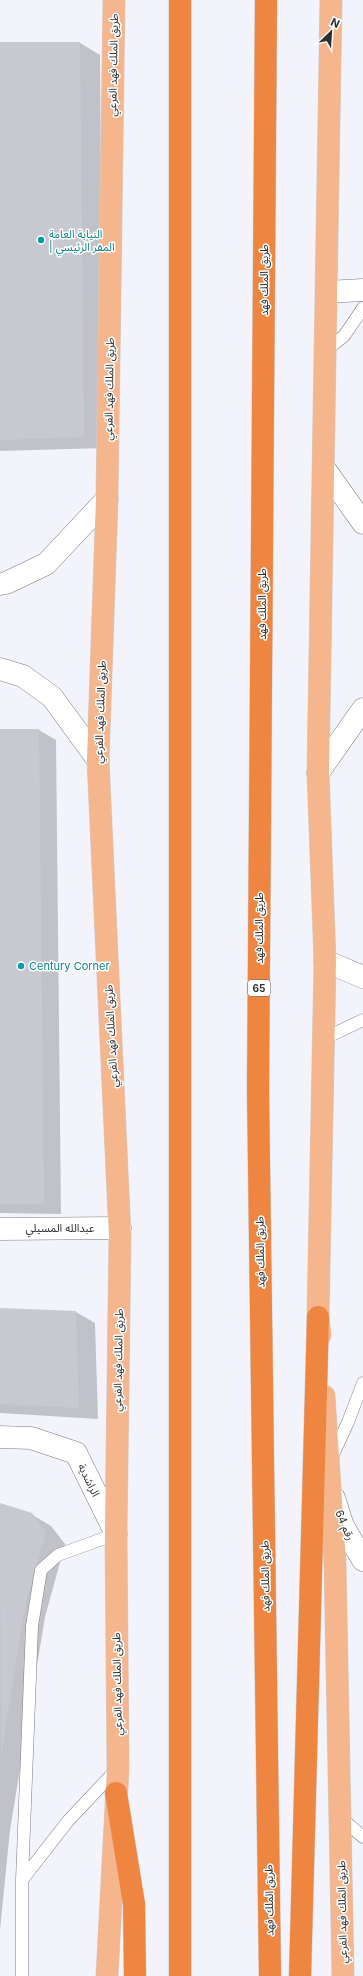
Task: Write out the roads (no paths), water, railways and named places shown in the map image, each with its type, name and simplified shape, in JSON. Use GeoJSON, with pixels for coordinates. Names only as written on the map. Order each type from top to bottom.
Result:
{"type":"FeatureCollection","features":[{"type":"Feature","properties":{"kind":"highway"},"geometry":{"type":"LineString","coordinates":[[180,0],[180,1976]]}},
{"type":"Feature","properties":{"kind":"highway","name":"طريق الملك فهد"},"geometry":{"type":"LineString","coordinates":[[266,0],[258,1090],[270,1976]]}},
{"type":"Feature","properties":{"kind":"highway"},"geometry":{"type":"LineString","coordinates":[[300,1976],[318,1317]]}},
{"type":"Feature","properties":{"kind":"highway"},"geometry":{"type":"LineString","coordinates":[[116,1793],[134,1904],[135,1976]]}},
{"type":"Feature","properties":{"kind":"main road","name":"طريق الملك فهد الفرعي"},"geometry":{"type":"LineString","coordinates":[[107,1976],[118,1768],[116,1534],[120,1228],[98,760],[108,499],[114,0]]}},
{"type":"Feature","properties":{"kind":"main road","name":"طريق الملك فهد الفرعي"},"geometry":{"type":"LineString","coordinates":[[331,0],[318,773],[325,961],[318,1317],[335,1563],[343,1976]]}},
{"type":"Feature","properties":{"kind":"street"},"geometry":{"type":"LineString","coordinates":[[327,292],[363,290]]}},
{"type":"Feature","properties":{"kind":"street"},"geometry":{"type":"LineString","coordinates":[[324,468],[363,523]]}},
{"type":"Feature","properties":{"kind":"street"},"geometry":{"type":"LineString","coordinates":[[0,584],[6,583],[46,564],[108,499]]}},
{"type":"Feature","properties":{"kind":"street"},"geometry":{"type":"LineString","coordinates":[[0,669],[23,676],[52,697],[98,760]]}},
{"type":"Feature","properties":{"kind":"street"},"geometry":{"type":"LineString","coordinates":[[318,773],[363,709]]}},
{"type":"Feature","properties":{"kind":"street"},"geometry":{"type":"LineString","coordinates":[[325,961],[363,977]]}},
{"type":"Feature","properties":{"kind":"street","name":"عبدالله المسيلي"},"geometry":{"type":"LineString","coordinates":[[0,1228],[120,1228]]}},
{"type":"Feature","properties":{"kind":"street","name":"الراشدية"},"geometry":{"type":"LineString","coordinates":[[0,1437],[31,1438],[76,1453],[116,1534]]}},
{"type":"Feature","properties":{"kind":"street","name":"رقم 64"},"geometry":{"type":"LineString","coordinates":[[331,1489],[343,1526],[363,1560]]}},
{"type":"Feature","properties":{"kind":"lane"},"geometry":{"type":"LineString","coordinates":[[326,350],[344,336],[363,308]]}},
{"type":"Feature","properties":{"kind":"lane"},"geometry":{"type":"LineString","coordinates":[[323,1039],[363,1020]]}},
{"type":"Feature","properties":{"kind":"lane"},"geometry":{"type":"LineString","coordinates":[[329,1464],[348,1422],[363,1383]]}},
{"type":"Feature","properties":{"kind":"lane"},"geometry":{"type":"LineString","coordinates":[[22,1976],[22,1880],[32,1626],[41,1570],[58,1555],[116,1534]]}},
{"type":"Feature","properties":{"kind":"lane"},"geometry":{"type":"LineString","coordinates":[[22,1880],[68,1820],[118,1768]]}},
{"type":"Feature","properties":{"kind":"lane"},"geometry":{"type":"LineString","coordinates":[[340,1818],[363,1837]]}},
{"type":"Feature","properties":{"kind":"place","name":"النيابة العامة | المقر الرئيسي"},"geometry":{"type":"Point","coordinates":[41,240]}},
{"type":"Feature","properties":{"kind":"place","name":"Century Corner"},"geometry":{"type":"Point","coordinates":[21,966]}}]}
